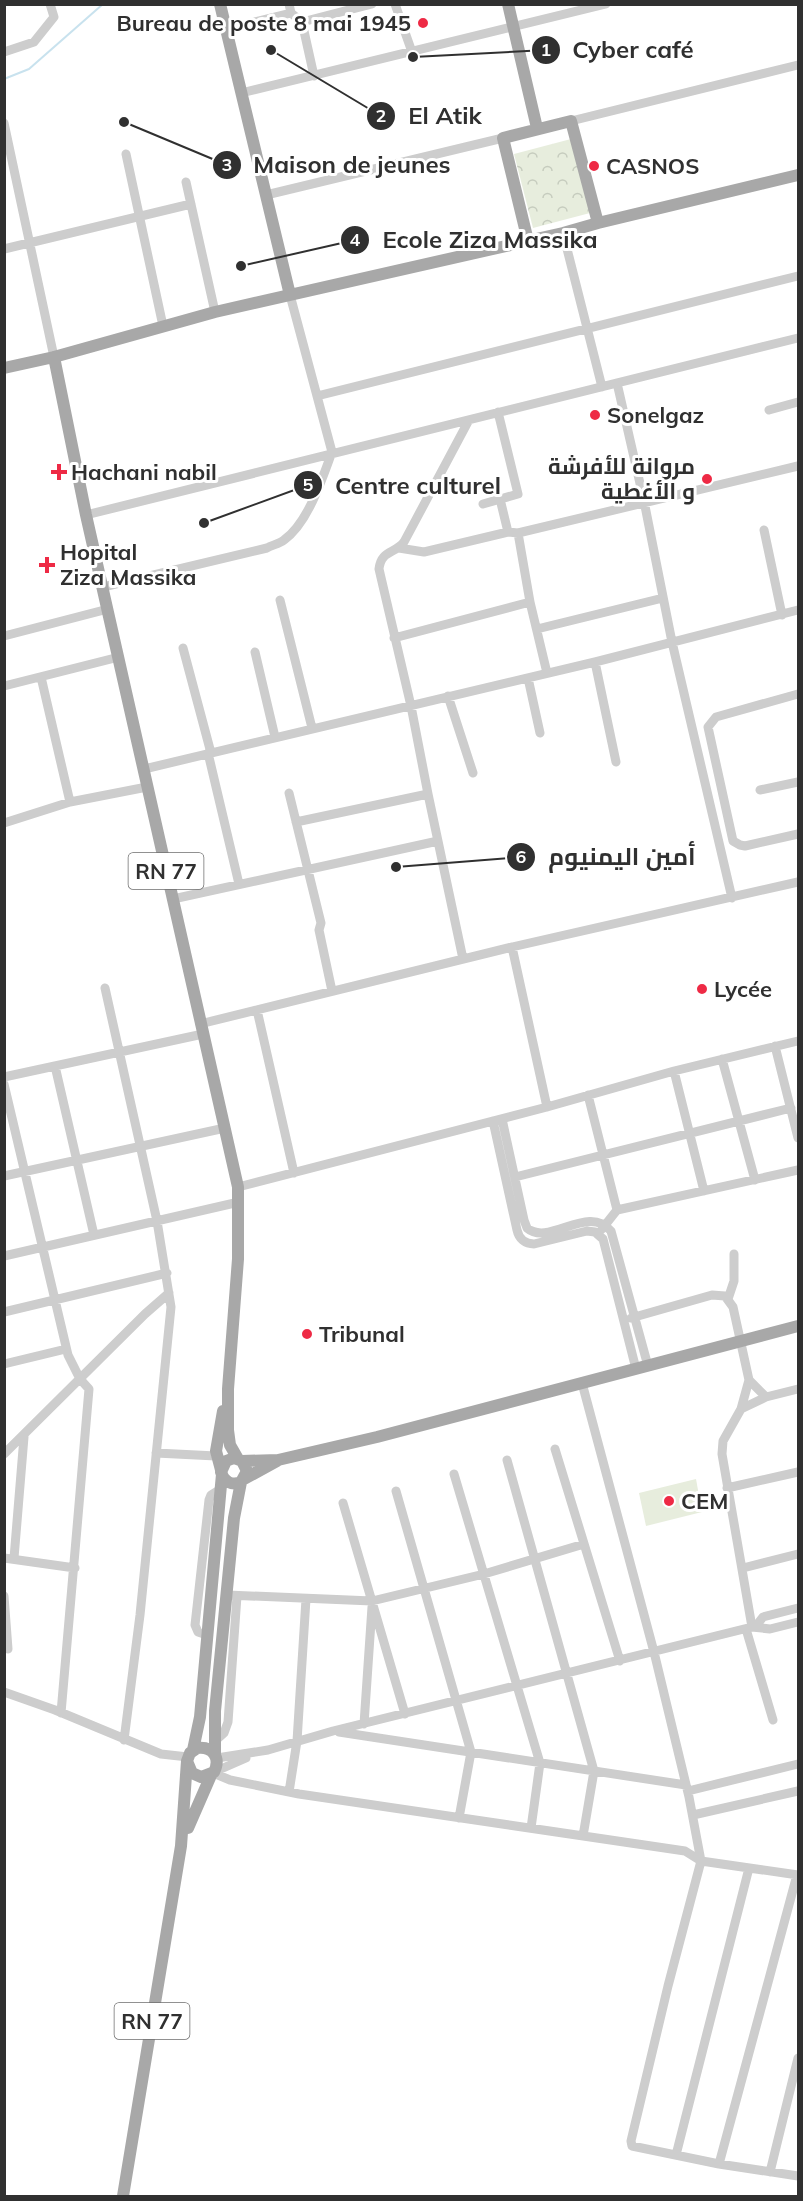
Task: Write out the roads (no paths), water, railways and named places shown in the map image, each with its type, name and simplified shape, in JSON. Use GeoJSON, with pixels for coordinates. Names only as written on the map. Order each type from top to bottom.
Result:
{"type":"FeatureCollection","features":[{"type":"Feature","properties":{"kind":"main road"},"geometry":{"type":"LineString","coordinates":[[220,4],[290,295]]}},
{"type":"Feature","properties":{"kind":"main road"},"geometry":{"type":"LineString","coordinates":[[508,4],[537,128]]}},
{"type":"Feature","properties":{"kind":"main road"},"geometry":{"type":"LineString","coordinates":[[528,241],[503,138],[537,128],[572,121],[598,223]]}},
{"type":"Feature","properties":{"kind":"main road"},"geometry":{"type":"LineString","coordinates":[[4,368],[54,357],[215,312],[563,233],[798,175]]}},
{"type":"Feature","properties":{"kind":"main road","name":"RN 77"},"geometry":{"type":"LineString","coordinates":[[54,357],[86,515],[238,1187],[238,1259],[228,1389],[228,1435],[232,1449],[240,1460]]}},
{"type":"Feature","properties":{"kind":"main road"},"geometry":{"type":"LineString","coordinates":[[278,1460],[243,1481],[228,1483],[222,1472],[226,1461],[278,1460],[377,1437],[798,1326]]}},
{"type":"Feature","properties":{"kind":"main road","name":"RN 77"},"geometry":{"type":"LineString","coordinates":[[123,2196],[181,1846],[189,1756],[199,1727],[222,1472],[216,1456],[219,1429],[228,1389]]}},
{"type":"Feature","properties":{"kind":"main road"},"geometry":{"type":"LineString","coordinates":[[240,1460],[247,1472],[243,1481]]}},
{"type":"Feature","properties":{"kind":"main road","name":"RN 77"},"geometry":{"type":"LineString","coordinates":[[181,1846],[192,1815],[213,1772],[215,1711],[232,1596],[234,1518],[243,1481]]}},
{"type":"Feature","properties":{"kind":"main road"},"geometry":{"type":"LineString","coordinates":[[213,1772],[206,1776],[196,1776],[189,1770],[189,1756],[202,1747],[215,1751]]}},
{"type":"Feature","properties":{"kind":"street"},"geometry":{"type":"LineString","coordinates":[[4,52],[34,42],[54,17],[50,4]]}},
{"type":"Feature","properties":{"kind":"street"},"geometry":{"type":"LineString","coordinates":[[302,22],[372,4]]}},
{"type":"Feature","properties":{"kind":"street"},"geometry":{"type":"LineString","coordinates":[[395,4],[412,52]]}},
{"type":"Feature","properties":{"kind":"street"},"geometry":{"type":"LineString","coordinates":[[241,93],[606,4]]}},
{"type":"Feature","properties":{"kind":"street"},"geometry":{"type":"LineString","coordinates":[[226,29],[290,9],[302,22],[314,76]]}},
{"type":"Feature","properties":{"kind":"street"},"geometry":{"type":"LineString","coordinates":[[572,121],[798,64]]}},
{"type":"Feature","properties":{"kind":"street"},"geometry":{"type":"LineString","coordinates":[[4,123],[54,357]]}},
{"type":"Feature","properties":{"kind":"street"},"geometry":{"type":"LineString","coordinates":[[266,195],[503,138]]}},
{"type":"Feature","properties":{"kind":"street"},"geometry":{"type":"LineString","coordinates":[[126,154],[163,326]]}},
{"type":"Feature","properties":{"kind":"street"},"geometry":{"type":"LineString","coordinates":[[186,182],[215,312]]}},
{"type":"Feature","properties":{"kind":"street"},"geometry":{"type":"LineString","coordinates":[[4,249],[191,204]]}},
{"type":"Feature","properties":{"kind":"street"},"geometry":{"type":"LineString","coordinates":[[563,233],[602,387]]}},
{"type":"Feature","properties":{"kind":"street"},"geometry":{"type":"LineString","coordinates":[[317,396],[798,276]]}},
{"type":"Feature","properties":{"kind":"street"},"geometry":{"type":"LineString","coordinates":[[103,587],[267,548],[283,542],[303,518],[332,452],[290,295]]}},
{"type":"Feature","properties":{"kind":"street"},"geometry":{"type":"LineString","coordinates":[[86,515],[798,338]]}},
{"type":"Feature","properties":{"kind":"street"},"geometry":{"type":"LineString","coordinates":[[617,383],[644,501],[672,642],[732,898]]}},
{"type":"Feature","properties":{"kind":"street"},"geometry":{"type":"LineString","coordinates":[[768,410],[798,402]]}},
{"type":"Feature","properties":{"kind":"street"},"geometry":{"type":"LineString","coordinates":[[483,504],[518,494],[498,412]]}},
{"type":"Feature","properties":{"kind":"street"},"geometry":{"type":"LineString","coordinates":[[399,548],[417,519],[469,420]]}},
{"type":"Feature","properties":{"kind":"street"},"geometry":{"type":"LineString","coordinates":[[463,959],[411,706],[379,569],[380,562],[386,553],[399,548],[424,552],[798,466]]}},
{"type":"Feature","properties":{"kind":"street"},"geometry":{"type":"LineString","coordinates":[[500,500],[513,533],[547,673]]}},
{"type":"Feature","properties":{"kind":"street"},"geometry":{"type":"LineString","coordinates":[[764,530],[782,615]]}},
{"type":"Feature","properties":{"kind":"street"},"geometry":{"type":"LineString","coordinates":[[537,629],[663,598]]}},
{"type":"Feature","properties":{"kind":"street"},"geometry":{"type":"LineString","coordinates":[[280,600],[312,728]]}},
{"type":"Feature","properties":{"kind":"street"},"geometry":{"type":"LineString","coordinates":[[394,638],[530,602]]}},
{"type":"Feature","properties":{"kind":"street"},"geometry":{"type":"LineString","coordinates":[[4,636],[108,609]]}},
{"type":"Feature","properties":{"kind":"street"},"geometry":{"type":"LineString","coordinates":[[144,769],[595,662],[798,610]]}},
{"type":"Feature","properties":{"kind":"street"},"geometry":{"type":"LineString","coordinates":[[183,648],[240,884]]}},
{"type":"Feature","properties":{"kind":"street"},"geometry":{"type":"LineString","coordinates":[[255,652],[275,737]]}},
{"type":"Feature","properties":{"kind":"street"},"geometry":{"type":"LineString","coordinates":[[4,686],[119,657]]}},
{"type":"Feature","properties":{"kind":"street"},"geometry":{"type":"LineString","coordinates":[[595,662],[616,762]]}},
{"type":"Feature","properties":{"kind":"street"},"geometry":{"type":"LineString","coordinates":[[41,677],[70,802]]}},
{"type":"Feature","properties":{"kind":"street"},"geometry":{"type":"LineString","coordinates":[[528,678],[540,734]]}},
{"type":"Feature","properties":{"kind":"street"},"geometry":{"type":"LineString","coordinates":[[798,694],[716,717],[708,727],[733,841],[745,846],[798,834]]}},
{"type":"Feature","properties":{"kind":"street"},"geometry":{"type":"LineString","coordinates":[[448,696],[473,773]]}},
{"type":"Feature","properties":{"kind":"street"},"geometry":{"type":"LineString","coordinates":[[760,790],[798,782]]}},
{"type":"Feature","properties":{"kind":"street"},"geometry":{"type":"LineString","coordinates":[[4,823],[70,802],[147,787]]}},
{"type":"Feature","properties":{"kind":"street"},"geometry":{"type":"LineString","coordinates":[[289,793],[321,923],[319,930],[332,991]]}},
{"type":"Feature","properties":{"kind":"street"},"geometry":{"type":"LineString","coordinates":[[296,822],[428,794]]}},
{"type":"Feature","properties":{"kind":"street"},"geometry":{"type":"LineString","coordinates":[[172,899],[438,841]]}},
{"type":"Feature","properties":{"kind":"street"},"geometry":{"type":"LineString","coordinates":[[4,1077],[120,1052],[202,1029],[256,1010],[332,991],[512,947],[798,882]]}},
{"type":"Feature","properties":{"kind":"street"},"geometry":{"type":"LineString","coordinates":[[512,947],[547,1107]]}},
{"type":"Feature","properties":{"kind":"street"},"geometry":{"type":"LineString","coordinates":[[105,988],[157,1221],[171,1307],[140,1615],[124,1740]]}},
{"type":"Feature","properties":{"kind":"street"},"geometry":{"type":"LineString","coordinates":[[256,1010],[294,1173]]}},
{"type":"Feature","properties":{"kind":"street"},"geometry":{"type":"LineString","coordinates":[[238,1187],[547,1107],[674,1071],[798,1041]]}},
{"type":"Feature","properties":{"kind":"street"},"geometry":{"type":"LineString","coordinates":[[775,1046],[797,1124],[798,1138]]}},
{"type":"Feature","properties":{"kind":"street"},"geometry":{"type":"LineString","coordinates":[[722,1059],[755,1179]]}},
{"type":"Feature","properties":{"kind":"street"},"geometry":{"type":"LineString","coordinates":[[56,1066],[94,1235]]}},
{"type":"Feature","properties":{"kind":"street"},"geometry":{"type":"LineString","coordinates":[[674,1071],[704,1191]]}},
{"type":"Feature","properties":{"kind":"street"},"geometry":{"type":"LineString","coordinates":[[4,1084],[66,1349],[80,1378],[89,1389],[61,1713]]}},
{"type":"Feature","properties":{"kind":"street"},"geometry":{"type":"LineString","coordinates":[[588,1095],[617,1210]]}},
{"type":"Feature","properties":{"kind":"street"},"geometry":{"type":"LineString","coordinates":[[515,1177],[791,1108]]}},
{"type":"Feature","properties":{"kind":"street"},"geometry":{"type":"LineString","coordinates":[[497,1120],[515,1177],[525,1224],[531,1231],[540,1233],[592,1221],[605,1224],[612,1231],[635,1317],[642,1367]]}},
{"type":"Feature","properties":{"kind":"street"},"geometry":{"type":"LineString","coordinates":[[497,1120],[517,1230],[521,1239],[534,1244],[587,1231],[599,1234],[605,1244],[623,1320],[642,1367]]}},
{"type":"Feature","properties":{"kind":"street"},"geometry":{"type":"LineString","coordinates":[[4,1176],[225,1128]]}},
{"type":"Feature","properties":{"kind":"street"},"geometry":{"type":"LineString","coordinates":[[599,1234],[617,1210],[798,1170]]}},
{"type":"Feature","properties":{"kind":"street"},"geometry":{"type":"LineString","coordinates":[[4,1256],[239,1202]]}},
{"type":"Feature","properties":{"kind":"street"},"geometry":{"type":"LineString","coordinates":[[728,1299],[734,1281],[734,1254]]}},
{"type":"Feature","properties":{"kind":"street"},"geometry":{"type":"LineString","coordinates":[[4,1312],[167,1273]]}},
{"type":"Feature","properties":{"kind":"street"},"geometry":{"type":"LineString","coordinates":[[4,1454],[24,1437],[80,1378],[169,1293]]}},
{"type":"Feature","properties":{"kind":"street"},"geometry":{"type":"LineString","coordinates":[[623,1320],[716,1294],[728,1299],[733,1307],[749,1380],[741,1410],[723,1441],[722,1454],[743,1568],[751,1628],[773,1720]]}},
{"type":"Feature","properties":{"kind":"street"},"geometry":{"type":"LineString","coordinates":[[4,1364],[66,1349]]}},
{"type":"Feature","properties":{"kind":"street"},"geometry":{"type":"LineString","coordinates":[[749,1380],[766,1397]]}},
{"type":"Feature","properties":{"kind":"street"},"geometry":{"type":"LineString","coordinates":[[582,1383],[654,1652],[687,1788],[701,1861],[668,1986],[631,2141],[632,2146],[719,2164],[798,2176]]}},
{"type":"Feature","properties":{"kind":"street"},"geometry":{"type":"LineString","coordinates":[[741,1410],[766,1397],[798,1389]]}},
{"type":"Feature","properties":{"kind":"street"},"geometry":{"type":"LineString","coordinates":[[24,1437],[9,1558],[75,1568]]}},
{"type":"Feature","properties":{"kind":"street"},"geometry":{"type":"LineString","coordinates":[[555,1449],[620,1660]]}},
{"type":"Feature","properties":{"kind":"street"},"geometry":{"type":"LineString","coordinates":[[156,1453],[216,1456]]}},
{"type":"Feature","properties":{"kind":"street"},"geometry":{"type":"LineString","coordinates":[[507,1460],[594,1771],[583,1836]]}},
{"type":"Feature","properties":{"kind":"street"},"geometry":{"type":"LineString","coordinates":[[727,1488],[798,1472]]}},
{"type":"Feature","properties":{"kind":"street"},"geometry":{"type":"LineString","coordinates":[[454,1474],[540,1763],[531,1828]]}},
{"type":"Feature","properties":{"kind":"street"},"geometry":{"type":"LineString","coordinates":[[396,1491],[471,1752],[459,1818]]}},
{"type":"Feature","properties":{"kind":"street"},"geometry":{"type":"LineString","coordinates":[[343,1503],[405,1714]]}},
{"type":"Feature","properties":{"kind":"street"},"geometry":{"type":"LineString","coordinates":[[232,1596],[372,1601],[484,1574],[584,1545]]}},
{"type":"Feature","properties":{"kind":"street"},"geometry":{"type":"LineString","coordinates":[[743,1568],[798,1554]]}},
{"type":"Feature","properties":{"kind":"street"},"geometry":{"type":"LineString","coordinates":[[4,1596],[8,1649]]}},
{"type":"Feature","properties":{"kind":"street"},"geometry":{"type":"LineString","coordinates":[[289,1792],[297,1742],[306,1599]]}},
{"type":"Feature","properties":{"kind":"street"},"geometry":{"type":"LineString","coordinates":[[364,1724],[372,1601]]}},
{"type":"Feature","properties":{"kind":"street"},"geometry":{"type":"LineString","coordinates":[[751,1628],[763,1617],[798,1608]]}},
{"type":"Feature","properties":{"kind":"street"},"geometry":{"type":"LineString","coordinates":[[213,1772],[268,1750],[333,1731],[751,1628],[770,1629],[798,1622]]}},
{"type":"Feature","properties":{"kind":"street"},"geometry":{"type":"LineString","coordinates":[[4,1692],[161,1754],[189,1756]]}},
{"type":"Feature","properties":{"kind":"street"},"geometry":{"type":"LineString","coordinates":[[333,1731],[594,1771],[687,1788],[798,1764]]}},
{"type":"Feature","properties":{"kind":"street"},"geometry":{"type":"LineString","coordinates":[[215,1751],[268,1750]]}},
{"type":"Feature","properties":{"kind":"street"},"geometry":{"type":"LineString","coordinates":[[213,1772],[230,1780],[289,1792],[685,1851],[701,1861],[798,1875],[719,2164]]}},
{"type":"Feature","properties":{"kind":"street"},"geometry":{"type":"LineString","coordinates":[[693,1815],[798,1791]]}},
{"type":"Feature","properties":{"kind":"street"},"geometry":{"type":"LineString","coordinates":[[676,2155],[749,1868]]}},
{"type":"Feature","properties":{"kind":"street"},"geometry":{"type":"LineString","coordinates":[[770,2172],[798,2058]]}},
{"type":"Feature","properties":{"kind":"waterway"},"geometry":{"type":"LineString","coordinates":[[4,79],[29,69],[103,4]]}},
{"type":"Feature","properties":{"kind":"place","name":"Bureau de poste 8 mai 1945"},"geometry":{"type":"Point","coordinates":[423,23]}},
{"type":"Feature","properties":{"kind":"place","name":"El Atik"},"geometry":{"type":"Point","coordinates":[271,50]}},
{"type":"Feature","properties":{"kind":"place","name":"Cyber café"},"geometry":{"type":"Point","coordinates":[413,57]}},
{"type":"Feature","properties":{"kind":"place","name":"Maison de jeunes"},"geometry":{"type":"Point","coordinates":[124,122]}},
{"type":"Feature","properties":{"kind":"place","name":"CASNOS"},"geometry":{"type":"Point","coordinates":[594,166]}},
{"type":"Feature","properties":{"kind":"place","name":"Ecole Ziza Massika"},"geometry":{"type":"Point","coordinates":[241,266]}},
{"type":"Feature","properties":{"kind":"place","name":"Sonelgaz"},"geometry":{"type":"Point","coordinates":[595,415]}},
{"type":"Feature","properties":{"kind":"place","name":"Hachani nabil"},"geometry":{"type":"Point","coordinates":[59,472]}},
{"type":"Feature","properties":{"kind":"place","name":"مروانة للأفرشة و الأغطية"},"geometry":{"type":"Point","coordinates":[707,479]}},
{"type":"Feature","properties":{"kind":"place","name":"Centre culturel"},"geometry":{"type":"Point","coordinates":[204,523]}},
{"type":"Feature","properties":{"kind":"place","name":"Hopital Ziza Massika"},"geometry":{"type":"Point","coordinates":[47,565]}},
{"type":"Feature","properties":{"kind":"place","name":"أمين اليمنيوم"},"geometry":{"type":"Point","coordinates":[396,867]}},
{"type":"Feature","properties":{"kind":"place","name":"Lycée"},"geometry":{"type":"Point","coordinates":[702,989]}},
{"type":"Feature","properties":{"kind":"place","name":"Tribunal"},"geometry":{"type":"Point","coordinates":[307,1334]}},
{"type":"Feature","properties":{"kind":"place","name":"CEM"},"geometry":{"type":"Point","coordinates":[669,1501]}}]}
